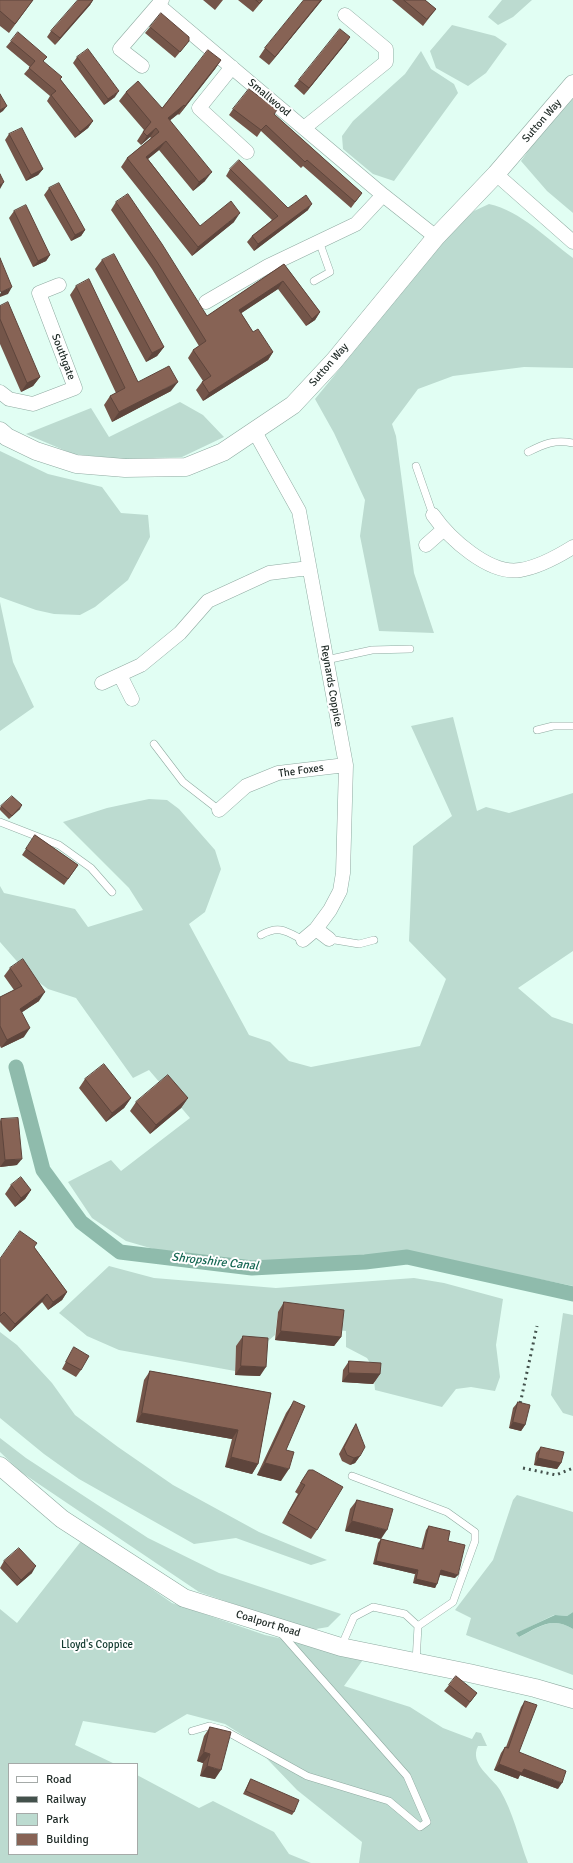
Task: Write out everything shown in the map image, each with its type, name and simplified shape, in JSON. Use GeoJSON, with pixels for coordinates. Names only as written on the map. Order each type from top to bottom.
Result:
{"type":"FeatureCollection","features":[{"type":"Feature","properties":{"kind":"street"},"geometry":{"type":"LineString","coordinates":[[142,66],[120,49],[160,2]]}},
{"type":"Feature","properties":{"kind":"street","name":"Smallwood"},"geometry":{"type":"LineString","coordinates":[[160,2],[232,67],[383,195],[436,237]]}},
{"type":"Feature","properties":{"kind":"street"},"geometry":{"type":"LineString","coordinates":[[304,128],[386,62],[386,49],[345,16]]}},
{"type":"Feature","properties":{"kind":"street"},"geometry":{"type":"LineString","coordinates":[[232,67],[199,108],[247,152]]}},
{"type":"Feature","properties":{"kind":"street","name":"Sutton Way"},"geometry":{"type":"LineString","coordinates":[[0,431],[7,437],[36,451],[76,464],[125,468],[186,467],[224,452],[293,405],[334,361],[436,237],[496,174],[573,84]]}},
{"type":"Feature","properties":{"kind":"street"},"geometry":{"type":"LineString","coordinates":[[496,174],[573,242]]}},
{"type":"Feature","properties":{"kind":"street"},"geometry":{"type":"LineString","coordinates":[[206,302],[268,266],[356,224],[383,195]]}},
{"type":"Feature","properties":{"kind":"street","name":"Southgate"},"geometry":{"type":"LineString","coordinates":[[0,392],[9,399],[33,404],[75,388],[39,293],[59,285]]}},
{"type":"Feature","properties":{"kind":"street","name":"Reynards Coppice"},"geometry":{"type":"LineString","coordinates":[[255,432],[299,511],[346,765],[343,873],[340,891],[330,910],[316,929],[303,940]]}},
{"type":"Feature","properties":{"kind":"street"},"geometry":{"type":"LineString","coordinates":[[433,515],[456,543],[488,563],[518,570],[556,557],[573,547]]}},
{"type":"Feature","properties":{"kind":"street"},"geometry":{"type":"LineString","coordinates":[[426,545],[444,530]]}},
{"type":"Feature","properties":{"kind":"street"},"geometry":{"type":"LineString","coordinates":[[102,683],[141,665],[180,633],[208,601],[269,573],[309,568]]}},
{"type":"Feature","properties":{"kind":"street"},"geometry":{"type":"LineString","coordinates":[[120,675],[132,699]]}},
{"type":"Feature","properties":{"kind":"street","name":"The Foxes"},"geometry":{"type":"LineString","coordinates":[[219,810],[246,786],[278,773],[346,765]]}},
{"type":"Feature","properties":{"kind":"street"},"geometry":{"type":"LineString","coordinates":[[316,929],[329,939]]}},
{"type":"Feature","properties":{"kind":"street","name":"Coalport Road"},"geometry":{"type":"LineString","coordinates":[[0,1466],[62,1519],[184,1598],[341,1647],[416,1664],[484,1676],[573,1699]]}},
{"type":"Feature","properties":{"kind":"lane"},"geometry":{"type":"LineString","coordinates":[[314,282],[330,272],[320,241]]}},
{"type":"Feature","properties":{"kind":"lane"},"geometry":{"type":"LineString","coordinates":[[528,452],[548,442],[565,441],[573,443]]}},
{"type":"Feature","properties":{"kind":"lane"},"geometry":{"type":"LineString","coordinates":[[416,466],[433,515]]}},
{"type":"Feature","properties":{"kind":"lane"},"geometry":{"type":"LineString","coordinates":[[326,660],[372,650],[410,649]]}},
{"type":"Feature","properties":{"kind":"lane"},"geometry":{"type":"LineString","coordinates":[[537,730],[553,726],[573,726]]}},
{"type":"Feature","properties":{"kind":"lane"},"geometry":{"type":"LineString","coordinates":[[154,744],[183,782],[219,810]]}},
{"type":"Feature","properties":{"kind":"lane"},"geometry":{"type":"LineString","coordinates":[[0,822],[59,845],[92,868],[112,892]]}},
{"type":"Feature","properties":{"kind":"lane"},"geometry":{"type":"LineString","coordinates":[[261,935],[268,931],[279,929],[303,940]]}},
{"type":"Feature","properties":{"kind":"lane"},"geometry":{"type":"LineString","coordinates":[[329,939],[359,944],[374,940]]}},
{"type":"Feature","properties":{"kind":"lane"},"geometry":{"type":"LineString","coordinates":[[352,1476],[447,1512],[475,1532],[475,1542],[453,1602],[418,1626]]}},
{"type":"Feature","properties":{"kind":"lane"},"geometry":{"type":"LineString","coordinates":[[341,1647],[354,1617],[372,1607],[405,1614],[418,1626]]}},
{"type":"Feature","properties":{"kind":"lane"},"geometry":{"type":"LineString","coordinates":[[416,1664],[418,1626]]}},
{"type":"Feature","properties":{"kind":"lane"},"geometry":{"type":"LineString","coordinates":[[192,1732],[209,1726],[224,1730],[307,1776],[389,1801],[420,1827],[427,1822],[407,1776],[276,1627]]}},
{"type":"Feature","properties":{"kind":"green space"},"geometry":{"type":"Polygon","coordinates":[[[502,0],[532,0],[513,17],[498,25],[488,17],[502,0]]]}},
{"type":"Feature","properties":{"kind":"green space"},"geometry":{"type":"Polygon","coordinates":[[[452,25],[495,36],[507,44],[486,73],[468,86],[436,68],[430,51],[452,25]]]}},
{"type":"Feature","properties":{"kind":"green space"},"geometry":{"type":"Polygon","coordinates":[[[421,51],[431,69],[454,84],[458,93],[394,181],[373,174],[343,149],[342,136],[353,121],[405,74],[421,51]]]}},
{"type":"Feature","properties":{"kind":"green space"},"geometry":{"type":"Polygon","coordinates":[[[573,98],[573,213],[547,191],[521,161],[538,137],[573,98]]]}},
{"type":"Feature","properties":{"kind":"green space"},"geometry":{"type":"Polygon","coordinates":[[[489,204],[523,219],[573,258],[573,368],[524,367],[453,376],[418,389],[392,424],[396,436],[414,573],[434,633],[379,631],[360,536],[365,500],[334,433],[315,399],[452,232],[474,211],[489,204]]]}},
{"type":"Feature","properties":{"kind":"green space"},"geometry":{"type":"Polygon","coordinates":[[[180,402],[203,415],[224,437],[182,457],[123,459],[73,454],[26,434],[91,408],[109,437],[180,402]]]}},
{"type":"Feature","properties":{"kind":"green space"},"geometry":{"type":"Polygon","coordinates":[[[0,451],[48,474],[102,487],[121,513],[148,515],[150,537],[128,580],[95,607],[80,615],[54,614],[36,610],[0,597],[0,451]]]}},
{"type":"Feature","properties":{"kind":"green space"},"geometry":{"type":"Polygon","coordinates":[[[0,602],[13,662],[34,707],[0,731],[0,602]]]}},
{"type":"Feature","properties":{"kind":"green space"},"geometry":{"type":"Polygon","coordinates":[[[453,717],[477,811],[486,807],[509,813],[573,793],[573,951],[518,988],[552,1017],[573,1024],[573,1286],[435,1258],[391,1252],[330,1265],[249,1265],[171,1254],[126,1241],[92,1218],[68,1182],[111,1160],[121,1171],[190,1118],[149,1070],[133,1078],[76,998],[48,989],[29,975],[0,942],[0,886],[4,893],[75,909],[88,927],[143,910],[129,888],[63,822],[107,808],[149,799],[167,800],[179,809],[215,850],[221,869],[205,912],[189,924],[249,1035],[270,1042],[289,1061],[311,1067],[420,1046],[446,979],[409,941],[413,846],[452,816],[411,726],[453,717]]]}},
{"type":"Feature","properties":{"kind":"green space"},"geometry":{"type":"Polygon","coordinates":[[[109,1266],[154,1278],[276,1288],[414,1278],[444,1283],[503,1299],[496,1345],[500,1377],[495,1391],[471,1387],[456,1389],[442,1407],[375,1390],[373,1368],[367,1358],[346,1347],[346,1331],[336,1330],[278,1312],[275,1335],[261,1347],[236,1346],[235,1371],[119,1350],[87,1336],[59,1313],[109,1266]]]}},
{"type":"Feature","properties":{"kind":"green space"},"geometry":{"type":"Polygon","coordinates":[[[563,1313],[573,1315],[573,1416],[563,1413],[551,1395],[563,1313]]]}},
{"type":"Feature","properties":{"kind":"green space"},"geometry":{"type":"Polygon","coordinates":[[[0,1332],[17,1345],[52,1383],[75,1415],[118,1447],[173,1485],[259,1532],[327,1560],[311,1565],[236,1538],[194,1544],[79,1479],[44,1454],[0,1418],[0,1332]]]}},
{"type":"Feature","properties":{"kind":"green space"},"geometry":{"type":"Polygon","coordinates":[[[0,1438],[26,1458],[148,1538],[219,1573],[341,1614],[328,1627],[310,1630],[199,1592],[21,1472],[0,1452],[0,1438]]]}},
{"type":"Feature","properties":{"kind":"green space"},"geometry":{"type":"Polygon","coordinates":[[[517,1495],[573,1512],[573,1612],[567,1616],[554,1615],[517,1633],[519,1637],[546,1624],[552,1623],[565,1625],[573,1629],[573,1675],[466,1635],[471,1618],[455,1610],[493,1560],[513,1500],[517,1495]]]}},
{"type":"Feature","properties":{"kind":"green space","name":"Lloyd's Coppice"},"geometry":{"type":"Polygon","coordinates":[[[82,1540],[172,1603],[265,1635],[365,1657],[344,1686],[410,1707],[443,1728],[472,1739],[476,1732],[481,1733],[487,1746],[478,1746],[476,1753],[477,1759],[483,1770],[505,1798],[528,1863],[359,1863],[362,1842],[297,1790],[247,1738],[225,1724],[187,1714],[155,1733],[83,1721],[75,1745],[113,1763],[8,1763],[8,1855],[138,1855],[138,1776],[199,1808],[213,1801],[274,1832],[289,1854],[311,1863],[0,1863],[0,1609],[17,1623],[82,1540]]]}},
{"type":"Feature","properties":{"kind":"shaded area"},"geometry":{"type":"Polygon","coordinates":[[[573,1612],[573,1629],[558,1623],[552,1623],[545,1624],[519,1637],[516,1633],[555,1615],[567,1616],[573,1612]]]}},
{"type":"Feature","properties":{"kind":"building"},"geometry":{"type":"Polygon","coordinates":[[[0,0],[33,0],[15,24],[0,11],[0,0]]]}},
{"type":"Feature","properties":{"kind":"building"},"geometry":{"type":"Polygon","coordinates":[[[78,0],[93,0],[60,38],[51,31],[78,0]]]}},
{"type":"Feature","properties":{"kind":"building"},"geometry":{"type":"Polygon","coordinates":[[[304,0],[321,0],[275,57],[265,48],[304,0]]]}},
{"type":"Feature","properties":{"kind":"building"},"geometry":{"type":"Polygon","coordinates":[[[404,0],[425,0],[436,9],[427,19],[404,0]]]}},
{"type":"Feature","properties":{"kind":"building"},"geometry":{"type":"Polygon","coordinates":[[[161,13],[189,37],[189,41],[180,52],[150,27],[161,13]]]}},
{"type":"Feature","properties":{"kind":"building"},"geometry":{"type":"Polygon","coordinates":[[[340,29],[350,37],[309,88],[299,80],[340,29]]]}},
{"type":"Feature","properties":{"kind":"building"},"geometry":{"type":"Polygon","coordinates":[[[18,32],[47,57],[43,61],[62,77],[60,79],[93,121],[80,132],[51,95],[56,91],[29,68],[35,61],[11,41],[18,32]]]}},
{"type":"Feature","properties":{"kind":"building"},"geometry":{"type":"Polygon","coordinates":[[[88,49],[119,91],[108,99],[77,57],[88,49]]]}},
{"type":"Feature","properties":{"kind":"building"},"geometry":{"type":"Polygon","coordinates":[[[208,50],[221,60],[185,106],[184,105],[168,118],[212,172],[199,182],[166,141],[146,157],[200,226],[231,201],[240,213],[198,247],[127,158],[159,132],[156,128],[147,136],[143,132],[151,122],[126,92],[138,81],[162,108],[208,50]]]}},
{"type":"Feature","properties":{"kind":"building"},"geometry":{"type":"Polygon","coordinates":[[[249,89],[277,110],[274,114],[362,193],[355,202],[307,160],[305,162],[266,125],[261,130],[233,109],[249,89]]]}},
{"type":"Feature","properties":{"kind":"building"},"geometry":{"type":"Polygon","coordinates":[[[0,94],[7,106],[0,110],[0,94]]]}},
{"type":"Feature","properties":{"kind":"building"},"geometry":{"type":"Polygon","coordinates":[[[22,128],[43,169],[31,175],[9,134],[22,128]]]}},
{"type":"Feature","properties":{"kind":"building"},"geometry":{"type":"Polygon","coordinates":[[[239,160],[288,208],[306,195],[312,204],[258,244],[252,236],[278,216],[230,169],[239,160]]]}},
{"type":"Feature","properties":{"kind":"building"},"geometry":{"type":"Polygon","coordinates":[[[0,174],[4,182],[0,185],[0,174]]]}},
{"type":"Feature","properties":{"kind":"building"},"geometry":{"type":"Polygon","coordinates":[[[59,183],[85,230],[75,235],[49,188],[59,183]]]}},
{"type":"Feature","properties":{"kind":"building"},"geometry":{"type":"Polygon","coordinates":[[[128,194],[162,244],[207,316],[284,264],[320,312],[312,319],[283,281],[239,310],[253,332],[258,329],[273,352],[209,393],[202,382],[211,376],[193,350],[206,341],[157,262],[116,202],[128,194]]]}},
{"type":"Feature","properties":{"kind":"building"},"geometry":{"type":"Polygon","coordinates":[[[26,205],[50,255],[38,261],[14,211],[26,205]]]}},
{"type":"Feature","properties":{"kind":"building"},"geometry":{"type":"Polygon","coordinates":[[[114,254],[164,347],[152,353],[102,260],[114,254]]]}},
{"type":"Feature","properties":{"kind":"building"},"geometry":{"type":"Polygon","coordinates":[[[0,258],[12,287],[1,292],[0,290],[0,258]]]}},
{"type":"Feature","properties":{"kind":"building"},"geometry":{"type":"Polygon","coordinates":[[[89,279],[138,382],[169,366],[178,382],[119,412],[110,396],[125,388],[76,286],[89,279]]]}},
{"type":"Feature","properties":{"kind":"building"},"geometry":{"type":"Polygon","coordinates":[[[8,302],[40,377],[27,383],[0,319],[0,306],[8,302]]]}},
{"type":"Feature","properties":{"kind":"building"},"geometry":{"type":"Polygon","coordinates":[[[12,796],[22,805],[12,816],[1,806],[12,796]]]}},
{"type":"Feature","properties":{"kind":"building"},"geometry":{"type":"Polygon","coordinates":[[[35,835],[78,865],[68,879],[26,849],[35,835]]]}},
{"type":"Feature","properties":{"kind":"building"},"geometry":{"type":"Polygon","coordinates":[[[23,959],[45,992],[20,1009],[30,1028],[7,1040],[0,1026],[0,997],[22,986],[10,968],[23,959]]]}},
{"type":"Feature","properties":{"kind":"building"},"geometry":{"type":"Polygon","coordinates":[[[104,1064],[131,1098],[112,1113],[85,1079],[104,1064]]]}},
{"type":"Feature","properties":{"kind":"building"},"geometry":{"type":"Polygon","coordinates":[[[168,1075],[188,1098],[156,1125],[136,1102],[168,1075]]]}},
{"type":"Feature","properties":{"kind":"building"},"geometry":{"type":"Polygon","coordinates":[[[18,1118],[22,1159],[5,1160],[1,1119],[18,1118]]]}},
{"type":"Feature","properties":{"kind":"building"},"geometry":{"type":"Polygon","coordinates":[[[21,1177],[31,1190],[21,1198],[11,1185],[21,1177]]]}},
{"type":"Feature","properties":{"kind":"building"},"geometry":{"type":"Polygon","coordinates":[[[20,1231],[37,1243],[34,1247],[67,1292],[53,1302],[47,1294],[15,1324],[4,1312],[0,1316],[0,1259],[20,1231]]]}},
{"type":"Feature","properties":{"kind":"building"},"geometry":{"type":"Polygon","coordinates":[[[284,1302],[344,1310],[341,1337],[281,1331],[284,1302]]]}},
{"type":"Feature","properties":{"kind":"building"},"geometry":{"type":"Polygon","coordinates":[[[243,1336],[268,1338],[266,1367],[241,1366],[243,1336]]]}},
{"type":"Feature","properties":{"kind":"building"},"geometry":{"type":"Polygon","coordinates":[[[74,1347],[89,1356],[81,1370],[66,1362],[74,1347]]]}},
{"type":"Feature","properties":{"kind":"building"},"geometry":{"type":"Polygon","coordinates":[[[349,1361],[381,1363],[380,1374],[349,1373],[349,1361]]]}},
{"type":"Feature","properties":{"kind":"building"},"geometry":{"type":"Polygon","coordinates":[[[150,1371],[271,1393],[258,1464],[231,1457],[238,1430],[142,1413],[150,1371]]]}},
{"type":"Feature","properties":{"kind":"building"},"geometry":{"type":"Polygon","coordinates":[[[294,1401],[305,1406],[286,1450],[294,1452],[289,1469],[265,1463],[294,1401]]]}},
{"type":"Feature","properties":{"kind":"building"},"geometry":{"type":"Polygon","coordinates":[[[518,1402],[530,1405],[525,1425],[513,1422],[518,1402]]]}},
{"type":"Feature","properties":{"kind":"building"},"geometry":{"type":"Polygon","coordinates":[[[356,1424],[365,1447],[360,1456],[354,1458],[347,1455],[344,1448],[356,1424]]]}},
{"type":"Feature","properties":{"kind":"building"},"geometry":{"type":"Polygon","coordinates":[[[541,1447],[564,1452],[561,1463],[538,1458],[541,1447]]]}},
{"type":"Feature","properties":{"kind":"building"},"geometry":{"type":"Polygon","coordinates":[[[309,1470],[313,1470],[343,1487],[317,1530],[288,1513],[305,1485],[301,1483],[309,1470]]]}},
{"type":"Feature","properties":{"kind":"building"},"geometry":{"type":"Polygon","coordinates":[[[357,1500],[393,1509],[387,1530],[352,1521],[357,1500]]]}},
{"type":"Feature","properties":{"kind":"building"},"geometry":{"type":"Polygon","coordinates":[[[429,1526],[450,1531],[448,1541],[465,1545],[458,1575],[441,1570],[437,1584],[416,1579],[418,1570],[376,1561],[381,1539],[423,1549],[429,1526]]]}},
{"type":"Feature","properties":{"kind":"building"},"geometry":{"type":"Polygon","coordinates":[[[19,1548],[36,1566],[21,1580],[4,1561],[19,1548]]]}},
{"type":"Feature","properties":{"kind":"building"},"geometry":{"type":"Polygon","coordinates":[[[456,1676],[477,1693],[470,1702],[449,1685],[456,1676]]]}},
{"type":"Feature","properties":{"kind":"building"},"geometry":{"type":"Polygon","coordinates":[[[525,1701],[537,1705],[519,1752],[566,1771],[562,1783],[524,1769],[522,1773],[499,1764],[505,1747],[508,1748],[525,1701]]]}},
{"type":"Feature","properties":{"kind":"building"},"geometry":{"type":"Polygon","coordinates":[[[210,1727],[231,1732],[221,1770],[207,1766],[210,1754],[204,1752],[210,1727]]]}},
{"type":"Feature","properties":{"kind":"building"},"geometry":{"type":"Polygon","coordinates":[[[251,1779],[299,1800],[294,1812],[246,1791],[251,1779]]]}},
{"type":"Feature","properties":{"kind":"waterway","name":"Shropshire Canal"},"geometry":{"type":"LineString","coordinates":[[16,1067],[43,1170],[81,1222],[120,1252],[252,1268],[365,1262],[407,1257],[573,1294]]}},
{"type":"Feature","properties":{"kind":"railway"},"geometry":{"type":"LineString","coordinates":[[519,1409],[537,1326]]}},
{"type":"Feature","properties":{"kind":"railway"},"geometry":{"type":"LineString","coordinates":[[523,1468],[556,1475],[573,1468]]}}]}
